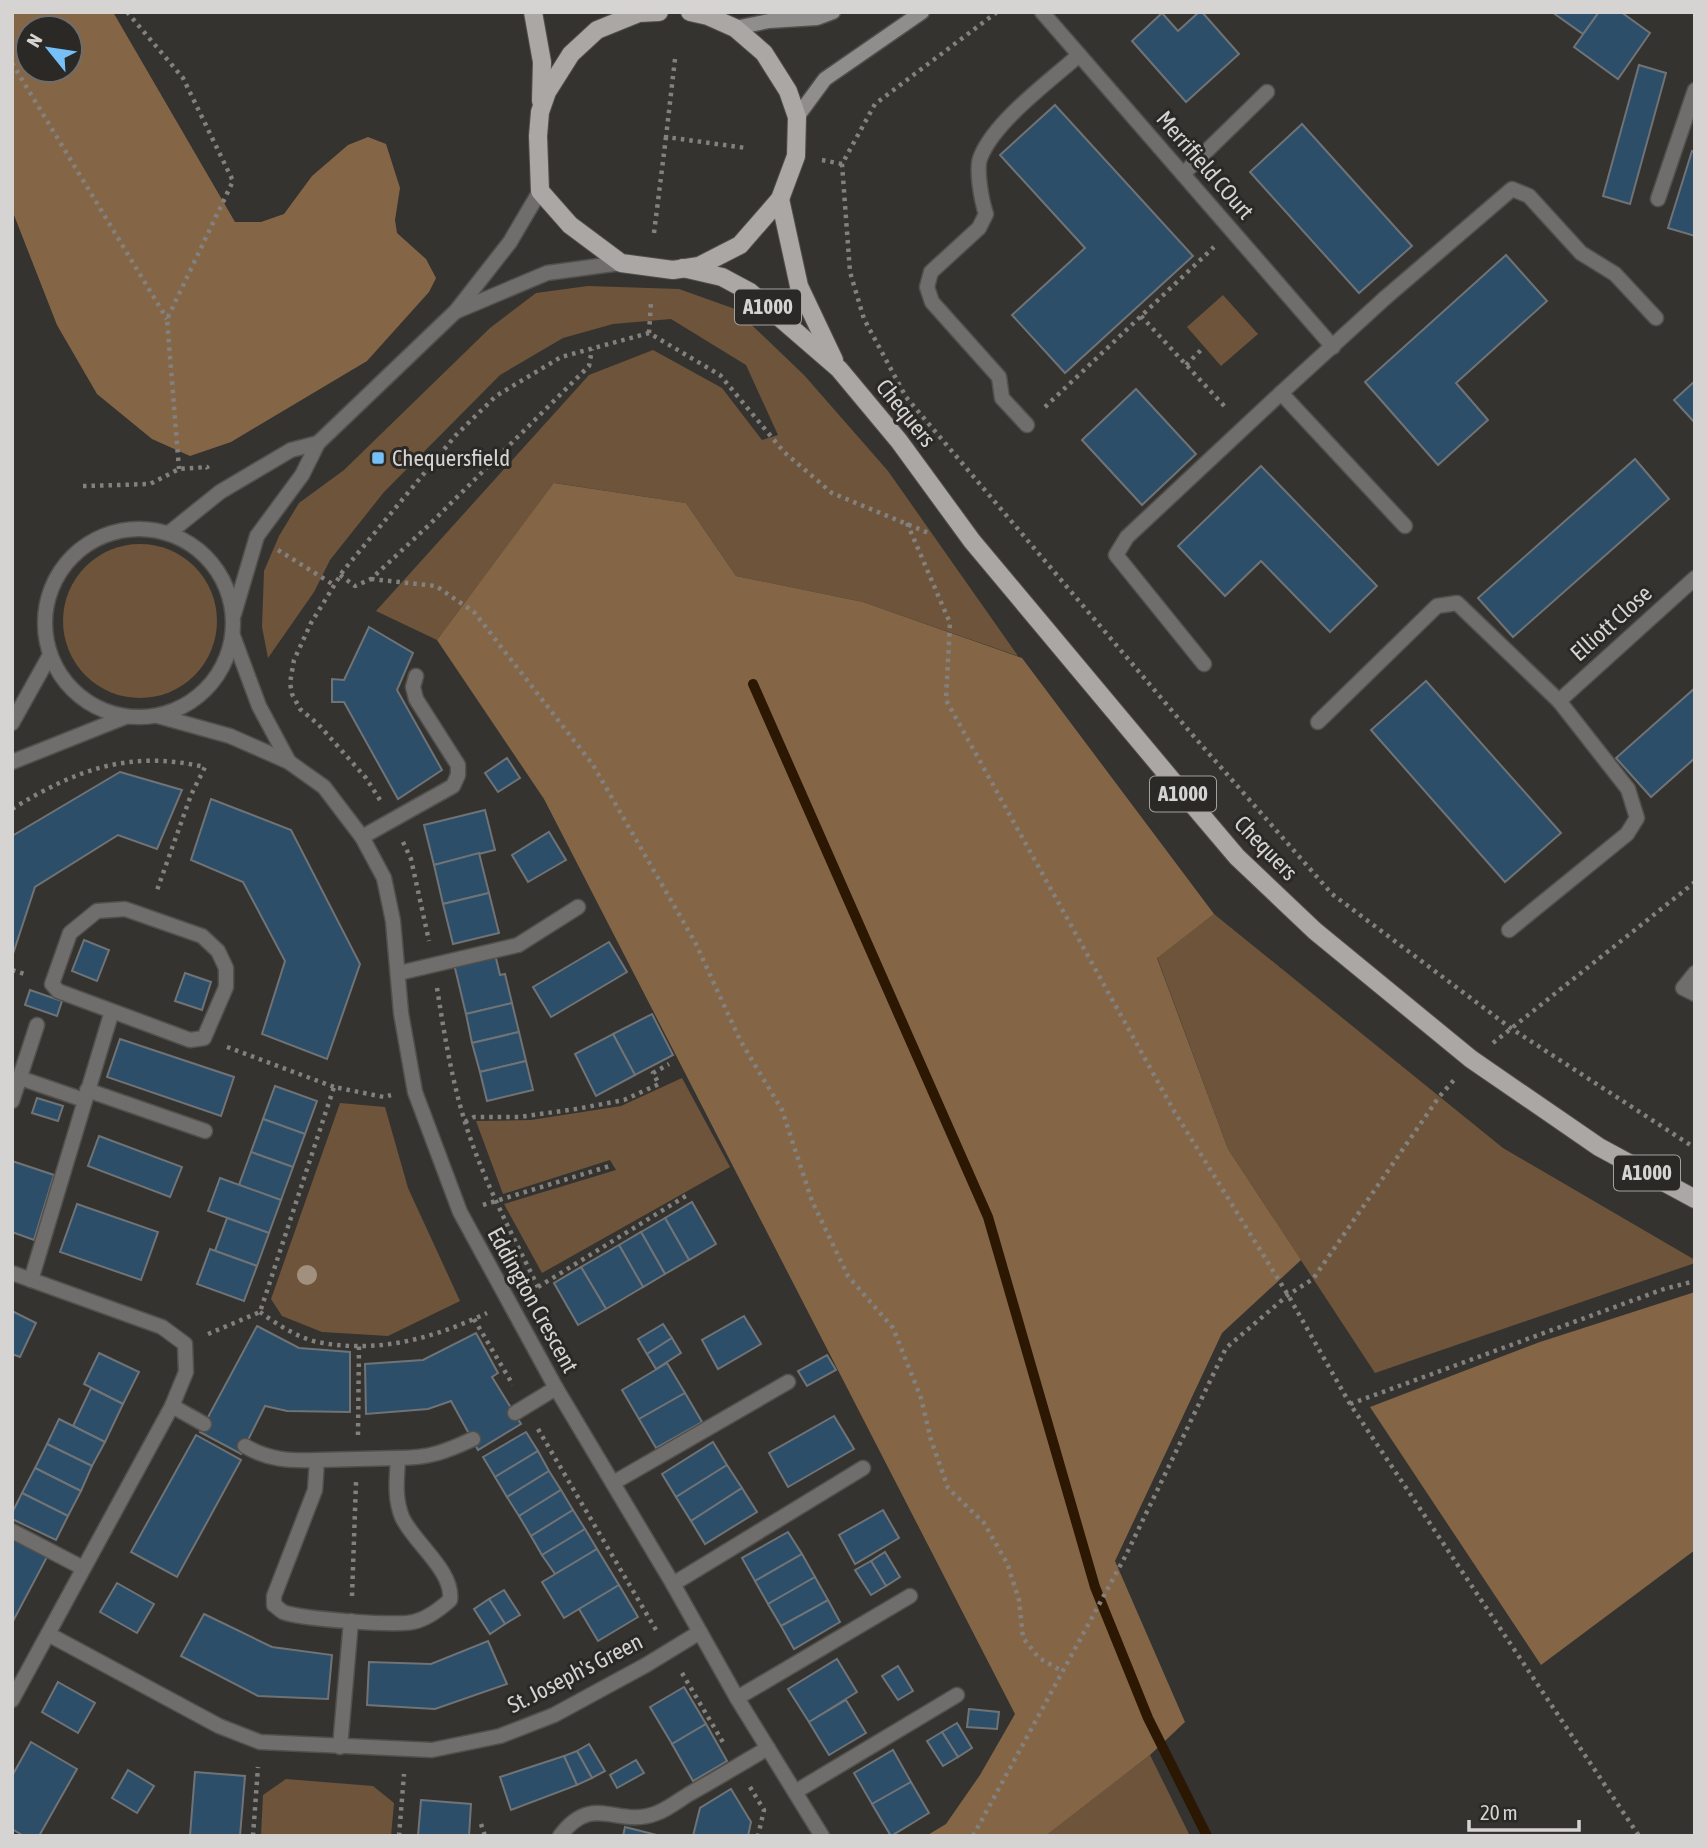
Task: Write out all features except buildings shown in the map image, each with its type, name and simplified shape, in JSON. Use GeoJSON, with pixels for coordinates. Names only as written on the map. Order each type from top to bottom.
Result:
{"type":"FeatureCollection","features":[{"type":"Feature","properties":{"kind":"main road"},"geometry":{"type":"LineString","coordinates":[[533,12],[542,62],[538,136],[540,191],[570,225],[621,263],[673,270],[699,266],[740,245],[780,199],[796,156],[797,117],[788,91],[764,53],[735,28],[708,16],[690,12]]}},
{"type":"Feature","properties":{"kind":"main road"},"geometry":{"type":"LineString","coordinates":[[540,112],[547,92],[571,54],[597,30],[638,13],[659,12]]}},
{"type":"Feature","properties":{"kind":"main road","name":"Chequers"},"geometry":{"type":"LineString","coordinates":[[780,199],[799,286],[839,369]]}},
{"type":"Feature","properties":{"kind":"main road","name":"Chequers"},"geometry":{"type":"LineString","coordinates":[[683,268],[722,277],[750,292],[839,369],[899,441],[972,541],[1237,857],[1315,931],[1471,1059],[1599,1147],[1695,1199]]}},
{"type":"Feature","properties":{"kind":"street"},"geometry":{"type":"LineString","coordinates":[[735,28],[769,21],[817,18],[833,12]]}},
{"type":"Feature","properties":{"kind":"street"},"geometry":{"type":"LineString","coordinates":[[797,117],[825,79],[922,12]]}},
{"type":"Feature","properties":{"kind":"street","name":"Merrifield COurt"},"geometry":{"type":"LineString","coordinates":[[1042,12],[1333,347]]}},
{"type":"Feature","properties":{"kind":"street"},"geometry":{"type":"LineString","coordinates":[[1027,425],[1002,398],[999,377],[932,302],[927,287],[931,272],[979,228],[986,214],[981,201],[979,158],[999,127],[1079,55]]}},
{"type":"Feature","properties":{"kind":"street"},"geometry":{"type":"LineString","coordinates":[[1658,199],[1695,90]]}},
{"type":"Feature","properties":{"kind":"street"},"geometry":{"type":"LineString","coordinates":[[1183,174],[1267,92]]}},
{"type":"Feature","properties":{"kind":"street"},"geometry":{"type":"LineString","coordinates":[[1205,664],[1116,555],[1127,537],[1385,298],[1512,189],[1529,196],[1581,253],[1615,274],[1656,318]]}},
{"type":"Feature","properties":{"kind":"street"},"geometry":{"type":"LineString","coordinates":[[234,615],[227,588],[213,564],[194,545],[169,533],[139,528],[110,533],[83,547],[62,568],[48,595],[44,625],[50,655],[61,678],[79,697],[100,710],[125,717],[158,716],[186,705],[209,687],[225,663],[233,635],[234,615],[257,536],[302,475],[318,443],[456,311],[510,243],[540,191]]}},
{"type":"Feature","properties":{"kind":"street"},"geometry":{"type":"LineString","coordinates":[[456,311],[547,273],[621,263]]}},
{"type":"Feature","properties":{"kind":"street"},"geometry":{"type":"LineString","coordinates":[[1282,393],[1405,526]]}},
{"type":"Feature","properties":{"kind":"street"},"geometry":{"type":"LineString","coordinates":[[169,533],[220,492],[291,450],[318,443]]}},
{"type":"Feature","properties":{"kind":"street","name":"Elliott Close"},"geometry":{"type":"LineString","coordinates":[[1559,701],[1695,579]]}},
{"type":"Feature","properties":{"kind":"street"},"geometry":{"type":"LineString","coordinates":[[1318,723],[1437,606],[1457,603],[1559,701],[1628,789],[1637,818],[1627,834],[1509,930]]}},
{"type":"Feature","properties":{"kind":"street","name":"Eddington Crescent"},"geometry":{"type":"LineString","coordinates":[[233,635],[259,706],[289,762]]}},
{"type":"Feature","properties":{"kind":"street"},"geometry":{"type":"LineString","coordinates":[[12,723],[50,655]]}},
{"type":"Feature","properties":{"kind":"street"},"geometry":{"type":"LineString","coordinates":[[362,837],[453,786],[458,775],[458,765],[416,699],[413,687],[416,676]]}},
{"type":"Feature","properties":{"kind":"street","name":"Eddington Crescent"},"geometry":{"type":"LineString","coordinates":[[158,716],[230,736],[289,762],[324,788],[362,837],[384,878],[393,921],[401,1013],[415,1092],[460,1212],[556,1388],[821,1836]]}},
{"type":"Feature","properties":{"kind":"street"},"geometry":{"type":"LineString","coordinates":[[12,762],[125,717]]}},
{"type":"Feature","properties":{"kind":"street"},"geometry":{"type":"LineString","coordinates":[[399,973],[517,945],[578,907]]}},
{"type":"Feature","properties":{"kind":"street"},"geometry":{"type":"LineString","coordinates":[[125,909],[202,936],[218,951],[226,968],[226,987],[204,1038],[190,1040],[112,1011],[58,991],[52,984],[70,933],[97,911],[125,909]]}},
{"type":"Feature","properties":{"kind":"street"},"geometry":{"type":"LineString","coordinates":[[1695,973],[1683,988],[1695,994]]}},
{"type":"Feature","properties":{"kind":"street"},"geometry":{"type":"LineString","coordinates":[[31,1280],[112,1011]]}},
{"type":"Feature","properties":{"kind":"street"},"geometry":{"type":"LineString","coordinates":[[12,1101],[37,1025]]}},
{"type":"Feature","properties":{"kind":"street"},"geometry":{"type":"LineString","coordinates":[[20,1078],[205,1131]]}},
{"type":"Feature","properties":{"kind":"street"},"geometry":{"type":"LineString","coordinates":[[12,1273],[162,1327],[185,1345],[186,1372],[172,1406],[12,1700]]}},
{"type":"Feature","properties":{"kind":"street"},"geometry":{"type":"LineString","coordinates":[[613,1483],[788,1382]]}},
{"type":"Feature","properties":{"kind":"street"},"geometry":{"type":"LineString","coordinates":[[520,1410],[556,1388]]}},
{"type":"Feature","properties":{"kind":"street"},"geometry":{"type":"LineString","coordinates":[[172,1406],[205,1424]]}},
{"type":"Feature","properties":{"kind":"street"},"geometry":{"type":"LineString","coordinates":[[245,1446],[260,1455],[287,1461],[424,1458],[473,1439]]}},
{"type":"Feature","properties":{"kind":"street"},"geometry":{"type":"LineString","coordinates":[[317,1460],[316,1490],[278,1584],[274,1605],[282,1611],[300,1616],[351,1621],[413,1622],[431,1615],[450,1600],[449,1583],[403,1518],[396,1495],[398,1458]]}},
{"type":"Feature","properties":{"kind":"street"},"geometry":{"type":"LineString","coordinates":[[673,1584],[863,1468]]}},
{"type":"Feature","properties":{"kind":"street"},"geometry":{"type":"LineString","coordinates":[[12,1531],[83,1568]]}},
{"type":"Feature","properties":{"kind":"street"},"geometry":{"type":"LineString","coordinates":[[737,1698],[911,1596]]}},
{"type":"Feature","properties":{"kind":"street"},"geometry":{"type":"LineString","coordinates":[[340,1747],[351,1621]]}},
{"type":"Feature","properties":{"kind":"street","name":"St. Joseph's Green"},"geometry":{"type":"LineString","coordinates":[[48,1634],[219,1727],[260,1742],[432,1751],[500,1736],[554,1715],[700,1632]]}},
{"type":"Feature","properties":{"kind":"street"},"geometry":{"type":"LineString","coordinates":[[795,1792],[957,1695]]}},
{"type":"Feature","properties":{"kind":"street"},"geometry":{"type":"LineString","coordinates":[[559,1836],[571,1821],[585,1814],[607,1813],[633,1818],[656,1814],[768,1748]]}},
{"type":"Feature","properties":{"kind":"path"},"geometry":{"type":"LineString","coordinates":[[127,12],[183,78],[233,181],[167,319]]}},
{"type":"Feature","properties":{"kind":"path"},"geometry":{"type":"LineString","coordinates":[[997,12],[875,104],[842,163],[850,272],[864,318],[906,397],[1190,732],[1332,894],[1512,1029],[1695,1148]]}},
{"type":"Feature","properties":{"kind":"path"},"geometry":{"type":"LineString","coordinates":[[654,233],[675,59]]}},
{"type":"Feature","properties":{"kind":"path"},"geometry":{"type":"LineString","coordinates":[[12,63],[167,319],[179,469]]}},
{"type":"Feature","properties":{"kind":"path"},"geometry":{"type":"LineString","coordinates":[[667,137],[746,148]]}},
{"type":"Feature","properties":{"kind":"path"},"geometry":{"type":"LineString","coordinates":[[818,159],[842,163]]}},
{"type":"Feature","properties":{"kind":"path"},"geometry":{"type":"LineString","coordinates":[[1027,425],[1232,231]]}},
{"type":"Feature","properties":{"kind":"path"},"geometry":{"type":"LineString","coordinates":[[649,333],[651,302]]}},
{"type":"Feature","properties":{"kind":"path"},"geometry":{"type":"LineString","coordinates":[[1141,316],[1244,428]]}},
{"type":"Feature","properties":{"kind":"path"},"geometry":{"type":"LineString","coordinates":[[290,683],[295,660],[311,624],[340,575],[456,435],[496,396],[561,357],[649,333],[720,375],[784,452],[832,493],[907,522],[950,623],[946,700],[1174,1111],[1288,1294],[1350,1404],[1639,1836]]}},
{"type":"Feature","properties":{"kind":"path"},"geometry":{"type":"LineString","coordinates":[[1186,365],[1204,346]]}},
{"type":"Feature","properties":{"kind":"path"},"geometry":{"type":"LineString","coordinates":[[340,575],[355,586],[371,579],[589,366],[592,349]]}},
{"type":"Feature","properties":{"kind":"path"},"geometry":{"type":"LineString","coordinates":[[371,579],[436,586],[474,612],[593,765],[695,942],[740,1041],[782,1110],[812,1201],[848,1276],[893,1328],[921,1398],[931,1440],[948,1488],[984,1523],[1007,1563],[1019,1600],[1023,1639],[1040,1658],[1062,1671]]}},
{"type":"Feature","properties":{"kind":"path"},"geometry":{"type":"LineString","coordinates":[[12,809],[49,787],[90,771],[134,760],[175,760],[205,767],[191,795],[148,917]]}},
{"type":"Feature","properties":{"kind":"path"},"geometry":{"type":"LineString","coordinates":[[972,1836],[1126,1555],[1226,1348],[1288,1294],[1313,1279],[1439,1097],[1471,1059],[1695,882]]}},
{"type":"Feature","properties":{"kind":"path"},"geometry":{"type":"LineString","coordinates":[[204,1038],[334,1087],[384,1097],[415,1092]]}},
{"type":"Feature","properties":{"kind":"path"},"geometry":{"type":"LineString","coordinates":[[465,1122],[474,1117],[519,1117],[624,1100],[659,1084],[653,1073],[669,1064]]}},
{"type":"Feature","properties":{"kind":"path"},"geometry":{"type":"LineString","coordinates":[[185,1345],[260,1312],[334,1087]]}},
{"type":"Feature","properties":{"kind":"path"},"geometry":{"type":"LineString","coordinates":[[460,1212],[613,1165]]}},
{"type":"Feature","properties":{"kind":"path"},"geometry":{"type":"LineString","coordinates":[[538,1287],[689,1194]]}},
{"type":"Feature","properties":{"kind":"path"},"geometry":{"type":"LineString","coordinates":[[1350,1404],[1664,1289],[1695,1281]]}},
{"type":"Feature","properties":{"kind":"path"},"geometry":{"type":"LineString","coordinates":[[260,1312],[282,1327],[321,1343],[384,1346],[440,1333],[474,1319],[520,1410],[668,1651]]}},
{"type":"Feature","properties":{"kind":"path"},"geometry":{"type":"LineString","coordinates":[[253,1836],[260,1742]]}},
{"type":"Feature","properties":{"kind":"path"},"geometry":{"type":"LineString","coordinates":[[399,1836],[407,1750]]}},
{"type":"Feature","properties":{"kind":"path"},"geometry":{"type":"LineString","coordinates":[[481,1824],[485,1836]]}},
{"type":"Feature","properties":{"kind":"shaded area"},"geometry":{"type":"Polygon","coordinates":[[[12,12],[113,12],[235,222],[261,222],[284,214],[312,176],[348,145],[368,137],[386,144],[400,188],[395,220],[397,233],[426,259],[436,278],[429,292],[367,361],[231,442],[190,456],[152,439],[97,394],[57,325],[12,210],[12,12]]]}},
{"type":"Feature","properties":{"kind":"shaded area"},"geometry":{"type":"Polygon","coordinates":[[[588,286],[679,289],[735,309],[804,375],[888,471],[1018,656],[863,602],[736,576],[686,503],[555,483],[437,640],[376,611],[589,375],[653,350],[722,388],[762,440],[778,435],[746,365],[671,319],[613,324],[563,338],[500,375],[384,492],[330,560],[314,592],[268,658],[262,627],[264,571],[279,536],[299,503],[344,470],[490,328],[536,293],[588,286]]]}},
{"type":"Feature","properties":{"kind":"shaded area"},"geometry":{"type":"Polygon","coordinates":[[[1223,295],[1258,334],[1221,366],[1187,327],[1223,295]]]}},
{"type":"Feature","properties":{"kind":"shaded area"},"geometry":{"type":"Polygon","coordinates":[[[554,483],[686,503],[736,576],[863,602],[1022,658],[1214,914],[1157,958],[1228,1149],[1301,1260],[1222,1333],[1115,1561],[1185,1722],[1150,1755],[1045,1836],[926,1836],[946,1824],[980,1775],[1015,1714],[544,799],[437,640],[554,483]]]}},
{"type":"Feature","properties":{"kind":"shaded area"},"geometry":{"type":"Polygon","coordinates":[[[140,544],[169,550],[194,567],[211,592],[217,621],[211,650],[194,675],[169,692],[140,698],[111,692],[86,675],[69,650],[63,621],[69,592],[86,567],[111,550],[140,544]]]}},
{"type":"Feature","properties":{"kind":"shaded area"},"geometry":{"type":"Polygon","coordinates":[[[1214,914],[1503,1148],[1695,1260],[1695,1263],[1375,1373],[1228,1149],[1157,957],[1214,914]]]}},
{"type":"Feature","properties":{"kind":"shaded area"},"geometry":{"type":"Polygon","coordinates":[[[682,1078],[730,1167],[542,1273],[504,1204],[616,1170],[610,1160],[503,1194],[476,1121],[531,1120],[621,1106],[682,1078]]]}},
{"type":"Feature","properties":{"kind":"shaded area"},"geometry":{"type":"Polygon","coordinates":[[[340,1103],[385,1107],[408,1188],[460,1301],[388,1336],[322,1332],[282,1316],[271,1299],[340,1103]]]}},
{"type":"Feature","properties":{"kind":"shaded area"},"geometry":{"type":"Polygon","coordinates":[[[1695,1292],[1695,1550],[1541,1665],[1370,1407],[1540,1342],[1695,1292]]]}},
{"type":"Feature","properties":{"kind":"shaded area"},"geometry":{"type":"Polygon","coordinates":[[[1150,1755],[1190,1836],[1044,1836],[1150,1755]]]}},
{"type":"Feature","properties":{"kind":"shaded area"},"geometry":{"type":"Polygon","coordinates":[[[286,1779],[373,1786],[394,1803],[391,1836],[261,1836],[263,1795],[286,1779]]]}},
{"type":"Feature","properties":{"kind":"waterway"},"geometry":{"type":"LineString","coordinates":[[753,684],[988,1217],[1095,1587],[1148,1718],[1207,1836]]}},
{"type":"Feature","properties":{"kind":"place","name":"Chequersfield"},"geometry":{"type":"Point","coordinates":[378,458]}}]}
